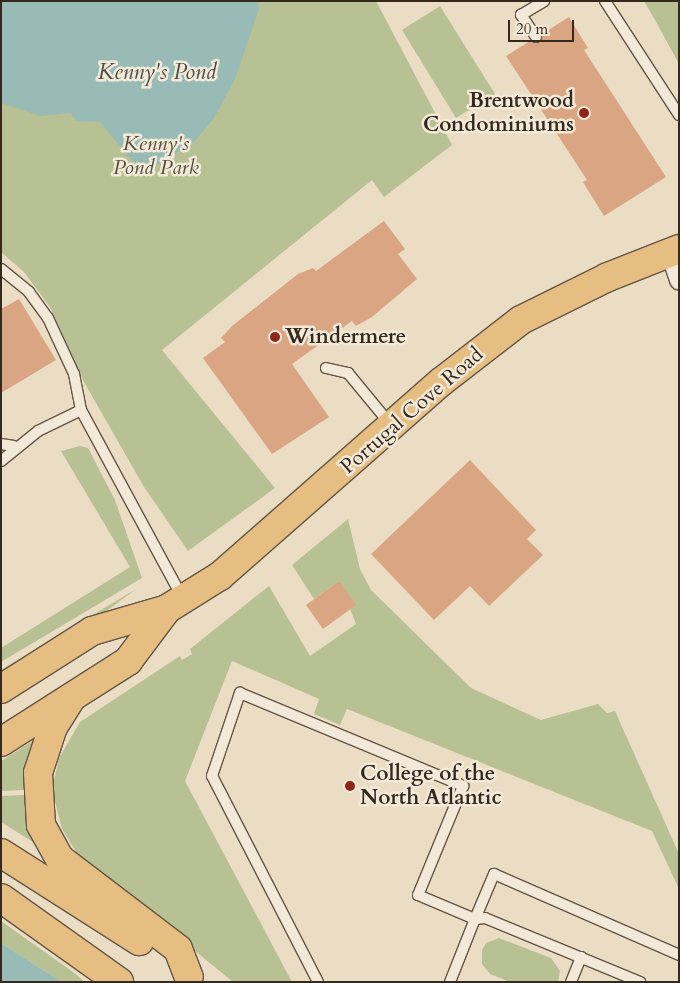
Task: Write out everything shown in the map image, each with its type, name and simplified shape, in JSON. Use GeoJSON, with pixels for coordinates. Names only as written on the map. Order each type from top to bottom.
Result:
{"type":"FeatureCollection","features":[{"type":"Feature","properties":{"kind":"main road","name":"Portugal Cove Road"},"geometry":{"type":"LineString","coordinates":[[1,689],[92,631],[175,604],[220,576],[276,531],[441,382],[522,320],[674,251]]}},
{"type":"Feature","properties":{"kind":"main road","name":"Portugal Cove Road"},"geometry":{"type":"LineString","coordinates":[[1,742],[70,700],[128,661],[175,604]]}},
{"type":"Feature","properties":{"kind":"main road"},"geometry":{"type":"LineString","coordinates":[[70,700],[53,727],[38,772],[40,825],[60,859],[178,949],[192,980]]}},
{"type":"Feature","properties":{"kind":"main road"},"geometry":{"type":"LineString","coordinates":[[1,853],[192,980]]}},
{"type":"Feature","properties":{"kind":"main road"},"geometry":{"type":"LineString","coordinates":[[1,898],[119,982]]}},
{"type":"Feature","properties":{"kind":"street"},"geometry":{"type":"LineString","coordinates":[[674,251],[679,280]]}},
{"type":"Feature","properties":{"kind":"lane"},"geometry":{"type":"LineString","coordinates":[[536,37],[521,15],[544,1]]}},
{"type":"Feature","properties":{"kind":"lane"},"geometry":{"type":"LineString","coordinates":[[605,1],[679,115]]}},
{"type":"Feature","properties":{"kind":"lane"},"geometry":{"type":"LineString","coordinates":[[1,269],[29,292],[48,318],[74,374],[81,410],[175,604]]}},
{"type":"Feature","properties":{"kind":"lane"},"geometry":{"type":"LineString","coordinates":[[326,368],[348,373],[393,427]]}},
{"type":"Feature","properties":{"kind":"lane"},"geometry":{"type":"LineString","coordinates":[[1,461],[14,446],[81,410]]}},
{"type":"Feature","properties":{"kind":"lane"},"geometry":{"type":"LineString","coordinates":[[1,444],[14,446]]}},
{"type":"Feature","properties":{"kind":"lane"},"geometry":{"type":"LineString","coordinates":[[318,982],[212,776],[240,693],[463,786],[418,895],[475,919],[485,918],[640,982]]}},
{"type":"Feature","properties":{"kind":"lane"},"geometry":{"type":"LineString","coordinates":[[450,982],[494,874],[679,955]]}},
{"type":"Feature","properties":{"kind":"lane"},"geometry":{"type":"LineString","coordinates":[[572,982],[581,957]]}},
{"type":"Feature","properties":{"kind":"green space","name":"Kenny's Pond Park"},"geometry":{"type":"Polygon","coordinates":[[[1,1],[376,1],[452,145],[384,197],[372,180],[162,350],[275,488],[188,551],[144,487],[84,382],[50,307],[24,272],[1,252],[1,1]]]}},
{"type":"Feature","properties":{"kind":"green space"},"geometry":{"type":"Polygon","coordinates":[[[644,1],[679,1],[679,64],[655,20],[644,1]]]}},
{"type":"Feature","properties":{"kind":"green space"},"geometry":{"type":"Polygon","coordinates":[[[440,6],[495,94],[456,118],[402,30],[440,6]]]}},
{"type":"Feature","properties":{"kind":"green space"},"geometry":{"type":"Polygon","coordinates":[[[80,446],[88,448],[115,500],[142,578],[1,662],[1,648],[130,567],[61,451],[80,446]]]}},
{"type":"Feature","properties":{"kind":"green space"},"geometry":{"type":"Polygon","coordinates":[[[348,519],[360,569],[371,590],[471,688],[541,720],[598,704],[607,713],[615,711],[679,854],[679,889],[652,831],[347,709],[340,725],[314,714],[319,699],[232,661],[185,781],[292,982],[233,982],[78,855],[62,829],[52,790],[59,758],[80,722],[180,656],[182,660],[192,654],[190,649],[269,586],[310,656],[356,624],[339,581],[314,599],[292,565],[348,519]]]}},
{"type":"Feature","properties":{"kind":"green space"},"geometry":{"type":"Polygon","coordinates":[[[136,589],[105,612],[1,676],[1,670],[136,589]]]}},
{"type":"Feature","properties":{"kind":"green space"},"geometry":{"type":"Polygon","coordinates":[[[36,739],[24,790],[1,791],[1,761],[36,739]]]}},
{"type":"Feature","properties":{"kind":"green space"},"geometry":{"type":"Polygon","coordinates":[[[24,795],[36,844],[1,822],[1,796],[24,795]]]}},
{"type":"Feature","properties":{"kind":"green space"},"geometry":{"type":"Polygon","coordinates":[[[1,921],[85,982],[62,982],[1,943],[1,921]]]}},
{"type":"Feature","properties":{"kind":"green space"},"geometry":{"type":"Polygon","coordinates":[[[499,938],[551,958],[560,971],[558,982],[510,982],[490,974],[482,964],[482,950],[486,943],[499,938]]]}},
{"type":"Feature","properties":{"kind":"water","name":"Kenny's Pond"},"geometry":{"type":"Polygon","coordinates":[[[1,1],[258,1],[259,9],[235,79],[214,118],[196,140],[159,164],[133,162],[100,122],[77,121],[70,113],[40,116],[1,103],[1,1]]]}},
{"type":"Feature","properties":{"kind":"water"},"geometry":{"type":"Polygon","coordinates":[[[1,943],[62,982],[1,982],[1,943]]]}},
{"type":"Feature","properties":{"kind":"building","name":"Brentwood Condominiums"},"geometry":{"type":"Polygon","coordinates":[[[569,17],[588,48],[584,50],[666,177],[604,216],[583,182],[587,180],[506,56],[530,41],[539,43],[542,34],[569,17]]]}},
{"type":"Feature","properties":{"kind":"building","name":"Windermere"},"geometry":{"type":"Polygon","coordinates":[[[384,221],[405,249],[398,254],[417,279],[372,317],[356,326],[352,321],[292,364],[329,417],[272,454],[203,358],[225,342],[221,338],[232,326],[298,274],[313,268],[316,271],[384,221]]]}},
{"type":"Feature","properties":{"kind":"building"},"geometry":{"type":"Polygon","coordinates":[[[19,299],[56,360],[1,393],[1,309],[19,299]]]}},
{"type":"Feature","properties":{"kind":"building"},"geometry":{"type":"Polygon","coordinates":[[[470,460],[536,530],[527,539],[543,555],[489,606],[470,586],[434,620],[371,554],[470,460]]]}},
{"type":"Feature","properties":{"kind":"building"},"geometry":{"type":"Polygon","coordinates":[[[339,581],[356,605],[323,629],[306,605],[339,581]]]}},
{"type":"Feature","properties":{"kind":"place","name":"Brentwood Condominiums"},"geometry":{"type":"Point","coordinates":[584,113]}},
{"type":"Feature","properties":{"kind":"place","name":"Windermere"},"geometry":{"type":"Point","coordinates":[275,337]}},
{"type":"Feature","properties":{"kind":"place","name":"College of the North Atlantic"},"geometry":{"type":"Point","coordinates":[350,786]}}]}
